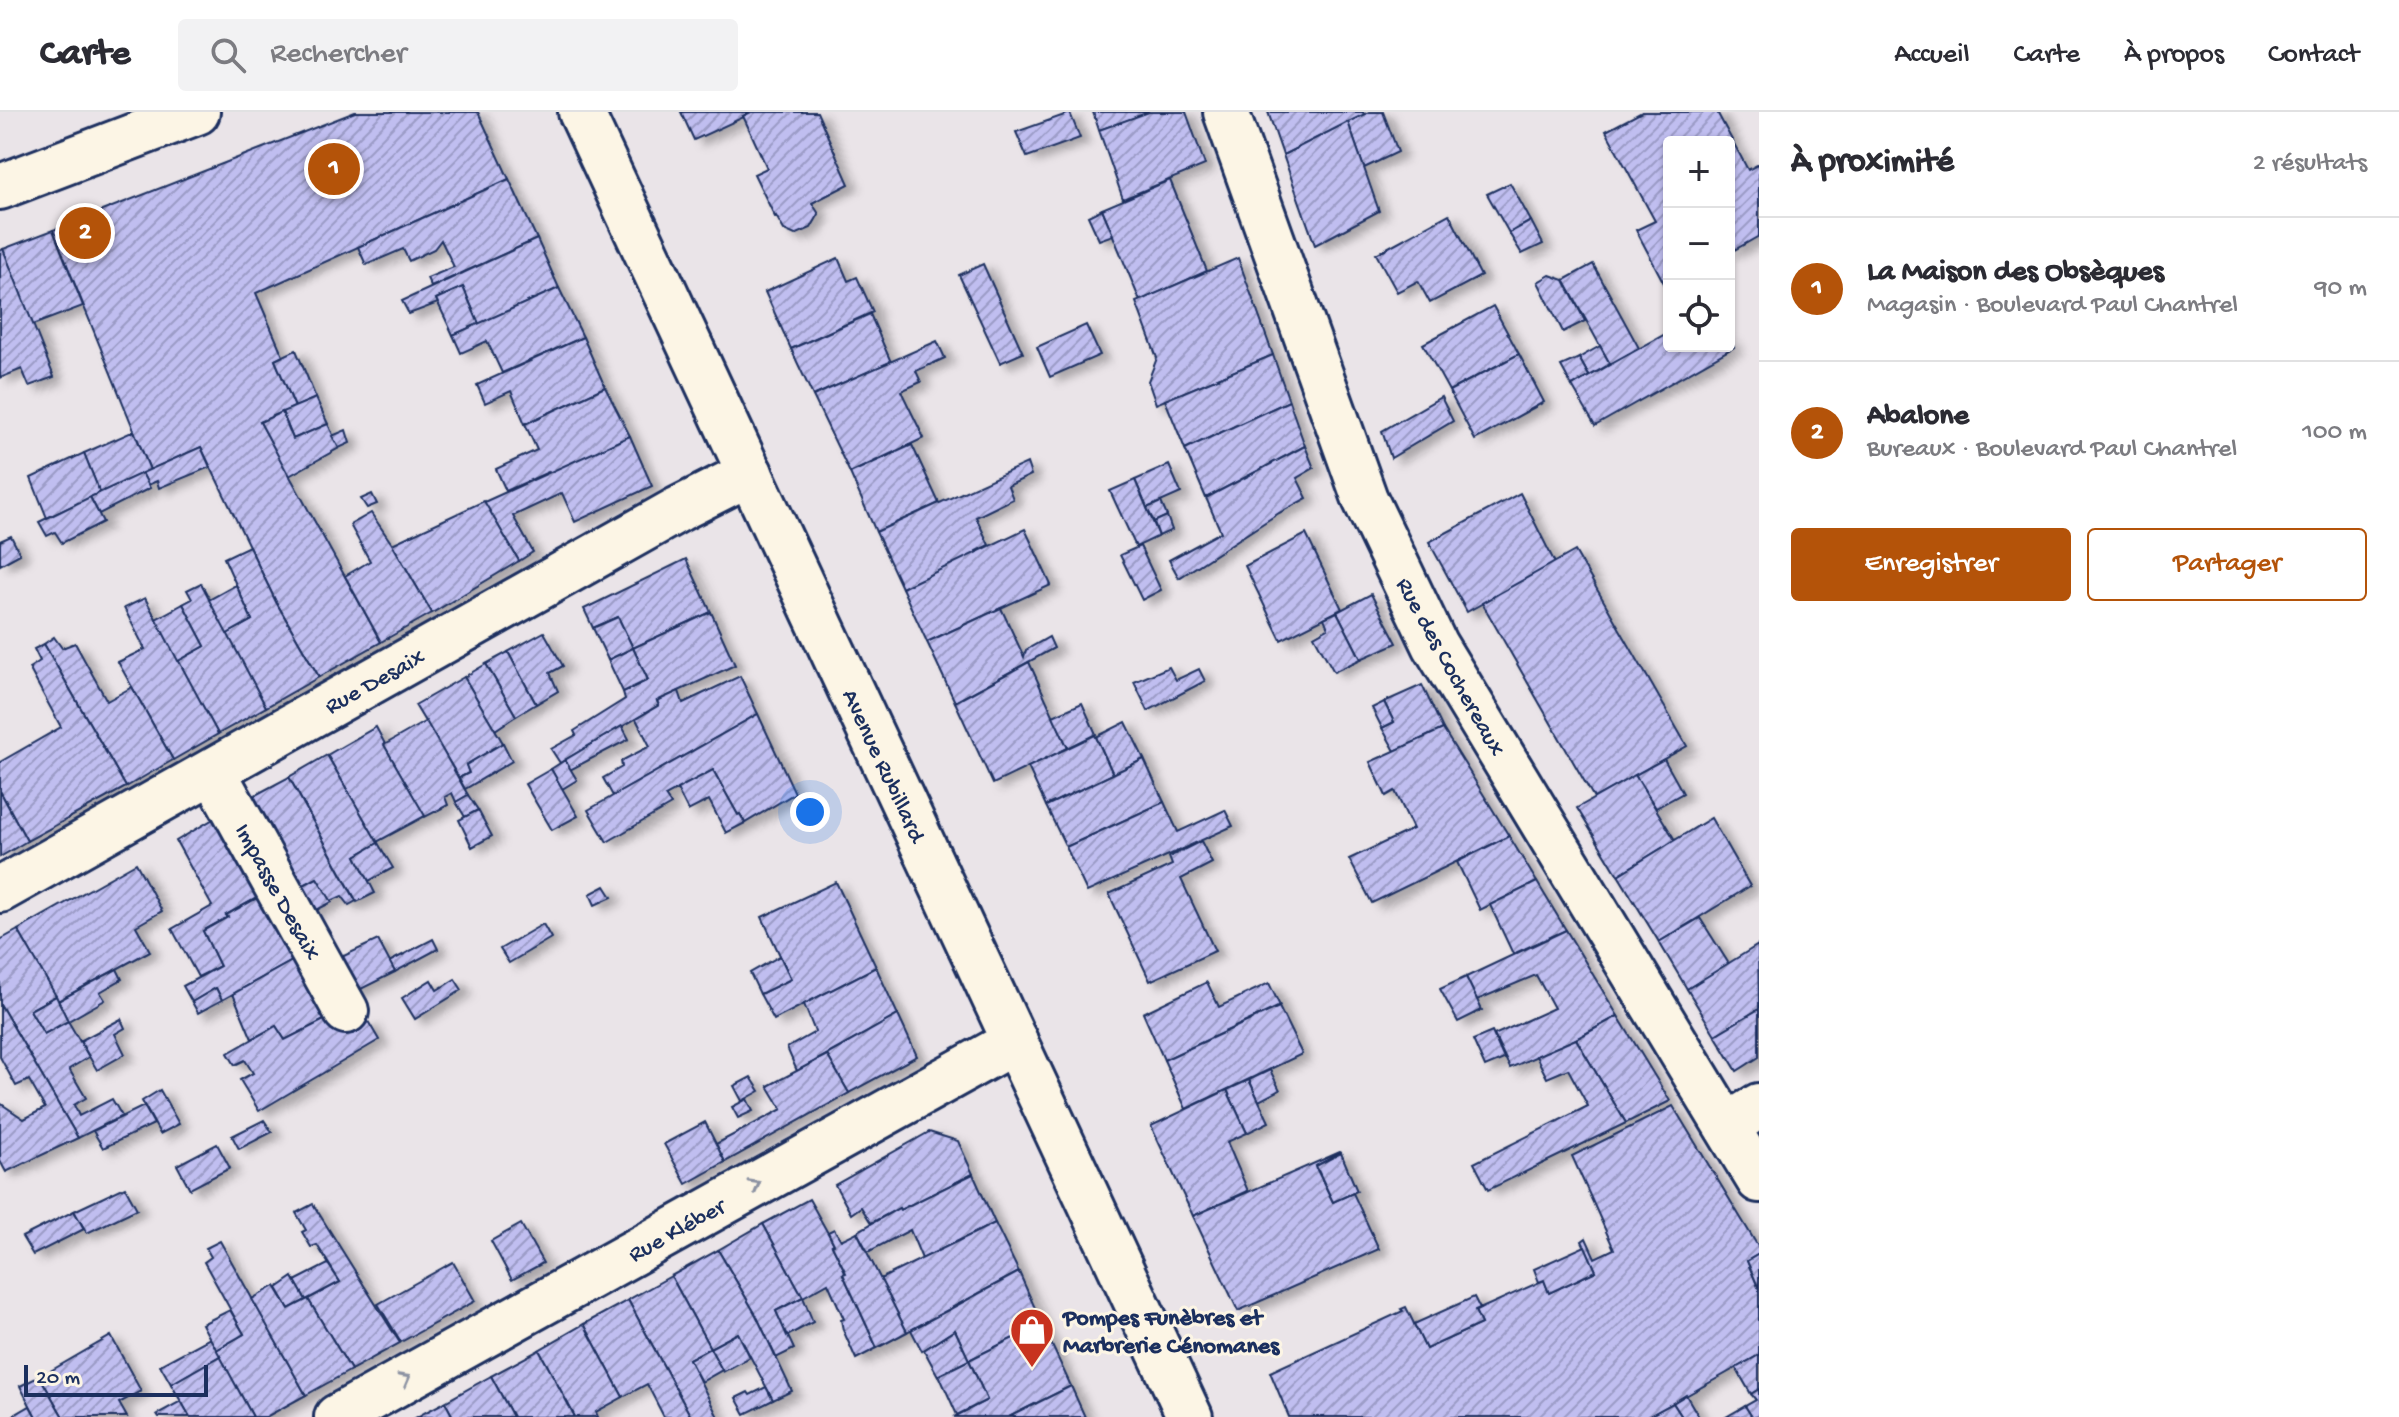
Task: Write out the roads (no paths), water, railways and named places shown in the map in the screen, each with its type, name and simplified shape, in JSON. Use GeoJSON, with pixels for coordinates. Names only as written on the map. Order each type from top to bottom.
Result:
{"type":"FeatureCollection","features":[{"type":"Feature","properties":{"kind":"street"},"geometry":{"type":"LineString","coordinates":[[0,187],[197,112]]}},
{"type":"Feature","properties":{"kind":"street","name":"Avenue Rubillard"},"geometry":{"type":"LineString","coordinates":[[581,112],[1190,1417]]}},
{"type":"Feature","properties":{"kind":"street","name":"Rue des Cochereaux"},"geometry":{"type":"LineString","coordinates":[[1226,112],[1365,499],[1435,645],[1743,1116],[1759,1180]]}},
{"type":"Feature","properties":{"kind":"street","name":"Rue Desaix"},"geometry":{"type":"LineString","coordinates":[[0,890],[679,509],[750,473]]}},
{"type":"Feature","properties":{"kind":"street","name":"Impasse Desaix"},"geometry":{"type":"LineString","coordinates":[[213,771],[346,1011]]}},
{"type":"Feature","properties":{"kind":"street","name":"Rue Kléber"},"geometry":{"type":"LineString","coordinates":[[337,1417],[1015,1041]]}},
{"type":"Feature","properties":{"kind":"place","name":"La Maison des Obsèques"},"geometry":{"type":"Point","coordinates":[334,169]}},
{"type":"Feature","properties":{"kind":"place","name":"Abalone"},"geometry":{"type":"Point","coordinates":[85,233]}},
{"type":"Feature","properties":{"kind":"place","name":"Pompes Funèbres et Marbrerie Cénomanes"},"geometry":{"type":"Point","coordinates":[1032,1369]}}]}
